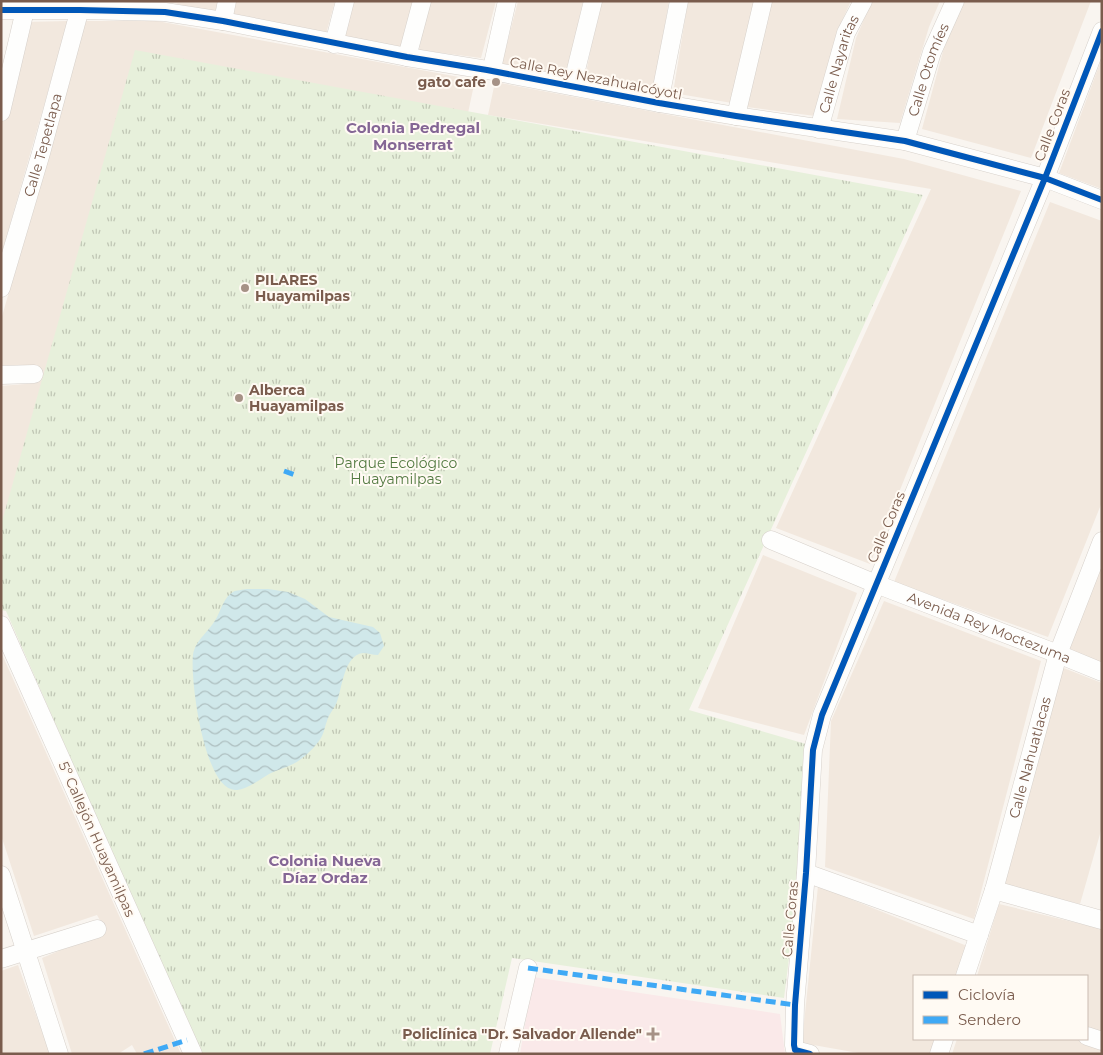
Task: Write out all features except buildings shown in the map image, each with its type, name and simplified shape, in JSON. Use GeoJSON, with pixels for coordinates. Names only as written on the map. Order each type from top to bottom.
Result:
{"type":"FeatureCollection","features":[{"type":"Feature","properties":{"kind":"street"},"geometry":{"type":"LineString","coordinates":[[223,22],[227,1]]}},
{"type":"Feature","properties":{"kind":"street"},"geometry":{"type":"LineString","coordinates":[[334,44],[345,1]]}},
{"type":"Feature","properties":{"kind":"street"},"geometry":{"type":"LineString","coordinates":[[407,57],[422,1]]}},
{"type":"Feature","properties":{"kind":"street"},"geometry":{"type":"LineString","coordinates":[[491,68],[507,1]]}},
{"type":"Feature","properties":{"kind":"street"},"geometry":{"type":"LineString","coordinates":[[572,86],[593,1]]}},
{"type":"Feature","properties":{"kind":"street"},"geometry":{"type":"LineString","coordinates":[[659,103],[680,1]]}},
{"type":"Feature","properties":{"kind":"street"},"geometry":{"type":"LineString","coordinates":[[736,116],[763,1]]}},
{"type":"Feature","properties":{"kind":"street","name":"Calle Nayaritas"},"geometry":{"type":"LineString","coordinates":[[819,129],[846,33],[863,1]]}},
{"type":"Feature","properties":{"kind":"street","name":"Calle Otomíes"},"geometry":{"type":"LineString","coordinates":[[905,141],[932,52],[955,1]]}},
{"type":"Feature","properties":{"kind":"street","name":"Calle Rey Nezahualcóyotl"},"geometry":{"type":"LineString","coordinates":[[1,10],[24,6],[81,5],[165,12],[407,57],[491,68],[659,103],[905,141],[1045,178],[1102,200]]}},
{"type":"Feature","properties":{"kind":"street","name":"Calle Tepetlapa"},"geometry":{"type":"LineString","coordinates":[[1,288],[41,153],[81,5]]}},
{"type":"Feature","properties":{"kind":"street"},"geometry":{"type":"LineString","coordinates":[[1,112],[24,6]]}},
{"type":"Feature","properties":{"kind":"street","name":"Calle Coras"},"geometry":{"type":"LineString","coordinates":[[806,1053],[795,1050],[795,1005],[806,873],[813,750],[822,715],[1045,178],[1102,31]]}},
{"type":"Feature","properties":{"kind":"street"},"geometry":{"type":"LineString","coordinates":[[1,375],[34,374]]}},
{"type":"Feature","properties":{"kind":"street","name":"Avenida Rey Moctezuma"},"geometry":{"type":"LineString","coordinates":[[771,540],[876,584],[1102,672]]}},
{"type":"Feature","properties":{"kind":"street","name":"Calle Nahuatlacas"},"geometry":{"type":"LineString","coordinates":[[965,975],[994,890],[1058,654],[1102,542]]}},
{"type":"Feature","properties":{"kind":"street","name":"5º Callejón Huayamilpas"},"geometry":{"type":"LineString","coordinates":[[1,625],[193,1054]]}},
{"type":"Feature","properties":{"kind":"street"},"geometry":{"type":"LineString","coordinates":[[806,873],[979,935]]}},
{"type":"Feature","properties":{"kind":"street"},"geometry":{"type":"LineString","coordinates":[[1,875],[59,1054]]}},
{"type":"Feature","properties":{"kind":"street"},"geometry":{"type":"LineString","coordinates":[[994,890],[1102,920]]}},
{"type":"Feature","properties":{"kind":"street"},"geometry":{"type":"LineString","coordinates":[[1,958],[97,929]]}},
{"type":"Feature","properties":{"kind":"street"},"geometry":{"type":"LineString","coordinates":[[508,1054],[528,968]]}},
{"type":"Feature","properties":{"kind":"street"},"geometry":{"type":"LineString","coordinates":[[1088,1036],[1102,1040]]}},
{"type":"Feature","properties":{"kind":"street"},"geometry":{"type":"LineString","coordinates":[[939,1054],[944,1040]]}},
{"type":"Feature","properties":{"kind":"shaded area"},"geometry":{"type":"Polygon","coordinates":[[[91,1],[219,1],[217,13],[174,3],[91,1]]]}},
{"type":"Feature","properties":{"kind":"shaded area"},"geometry":{"type":"Polygon","coordinates":[[[235,1],[335,1],[326,34],[233,15],[235,1]]]}},
{"type":"Feature","properties":{"kind":"shaded area"},"geometry":{"type":"Polygon","coordinates":[[[352,1],[415,1],[402,47],[343,37],[352,1]]]}},
{"type":"Feature","properties":{"kind":"shaded area"},"geometry":{"type":"Polygon","coordinates":[[[429,1],[496,1],[481,58],[419,50],[429,1]]]}},
{"type":"Feature","properties":{"kind":"shaded area"},"geometry":{"type":"Polygon","coordinates":[[[518,1],[583,1],[567,74],[501,67],[518,1]]]}},
{"type":"Feature","properties":{"kind":"shaded area"},"geometry":{"type":"Polygon","coordinates":[[[600,1],[669,1],[654,88],[585,78],[600,1]]]}},
{"type":"Feature","properties":{"kind":"shaded area"},"geometry":{"type":"Polygon","coordinates":[[[688,1],[756,1],[732,103],[673,93],[688,1]]]}},
{"type":"Feature","properties":{"kind":"shaded area"},"geometry":{"type":"Polygon","coordinates":[[[769,1],[851,1],[839,27],[815,116],[747,107],[769,1]]]}},
{"type":"Feature","properties":{"kind":"shaded area"},"geometry":{"type":"Polygon","coordinates":[[[872,1],[940,1],[929,27],[900,123],[837,119],[856,38],[872,1]]]}},
{"type":"Feature","properties":{"kind":"shaded area"},"geometry":{"type":"Polygon","coordinates":[[[965,1],[1091,1],[1031,158],[922,129],[945,44],[965,1]]]}},
{"type":"Feature","properties":{"kind":"shaded area"},"geometry":{"type":"Polygon","coordinates":[[[68,21],[1,256],[1,125],[25,22],[68,21]]]}},
{"type":"Feature","properties":{"kind":"shaded area"},"geometry":{"type":"Polygon","coordinates":[[[86,21],[157,21],[475,80],[468,113],[1,526],[1,386],[37,383],[41,367],[1,365],[1,320],[86,21]]]}},
{"type":"Feature","properties":{"kind":"shaded area"},"geometry":{"type":"Polygon","coordinates":[[[1102,58],[1102,189],[1059,173],[1102,58]]]}},
{"type":"Feature","properties":{"kind":"shaded area"},"geometry":{"type":"Polygon","coordinates":[[[495,82],[904,159],[1021,191],[870,564],[776,528],[931,189],[488,115],[495,82]]]}},
{"type":"Feature","properties":{"kind":"shaded area"},"geometry":{"type":"Polygon","coordinates":[[[1050,202],[1102,221],[1102,502],[1048,637],[894,582],[1050,202]]]}},
{"type":"Feature","properties":{"kind":"shaded area"},"geometry":{"type":"Polygon","coordinates":[[[763,555],[857,593],[804,735],[698,708],[763,555]]]}},
{"type":"Feature","properties":{"kind":"shaded area"},"geometry":{"type":"Polygon","coordinates":[[[1102,563],[1102,663],[1068,649],[1102,563]]]}},
{"type":"Feature","properties":{"kind":"shaded area"},"geometry":{"type":"Polygon","coordinates":[[[884,601],[1041,661],[974,919],[825,867],[831,721],[884,601]]]}},
{"type":"Feature","properties":{"kind":"shaded area"},"geometry":{"type":"Polygon","coordinates":[[[1,652],[181,1054],[137,1054],[132,1045],[118,1054],[72,1054],[42,958],[106,931],[97,915],[34,936],[1,835],[1,652]]]}},
{"type":"Feature","properties":{"kind":"shaded area"},"geometry":{"type":"Polygon","coordinates":[[[1061,667],[1102,683],[1102,827],[1080,904],[1000,885],[1061,667]]]}},
{"type":"Feature","properties":{"kind":"shaded area"},"geometry":{"type":"Polygon","coordinates":[[[818,886],[967,946],[956,975],[913,975],[913,1040],[935,1040],[930,1054],[864,1054],[802,1043],[818,886]]]}},
{"type":"Feature","properties":{"kind":"shaded area"},"geometry":{"type":"Polygon","coordinates":[[[999,904],[1102,929],[1102,1032],[1088,1027],[1088,975],[977,975],[999,904]]]}},
{"type":"Feature","properties":{"kind":"shaded area"},"geometry":{"type":"Polygon","coordinates":[[[18,965],[50,1054],[1,1054],[1,971],[18,965]]]}},
{"type":"Feature","properties":{"kind":"shaded area","name":"Policlínica \"Dr. Salvador Allende\""},"geometry":{"type":"Polygon","coordinates":[[[533,977],[780,1014],[785,1054],[520,1054],[533,977]]]}},
{"type":"Feature","properties":{"kind":"shaded area"},"geometry":{"type":"Polygon","coordinates":[[[957,1040],[1080,1040],[1102,1046],[1102,1054],[952,1054],[957,1040]]]}},
{"type":"Feature","properties":{"kind":"green space","name":"Parque Ecológico Huayamilpas"},"geometry":{"type":"Polygon","coordinates":[[[135,50],[923,195],[689,710],[806,744],[801,863],[784,998],[512,958],[490,1054],[200,1054],[6,611],[1,610],[1,525],[135,50]]]}},
{"type":"Feature","properties":{"kind":"water"},"geometry":{"type":"Polygon","coordinates":[[[268,589],[288,592],[305,599],[329,617],[373,627],[380,633],[384,646],[378,655],[363,653],[356,655],[351,660],[344,675],[336,704],[329,716],[322,736],[311,751],[293,764],[269,774],[248,787],[235,790],[224,785],[215,772],[207,753],[197,708],[193,655],[194,650],[214,622],[227,597],[234,591],[268,589]]]}},
{"type":"Feature","properties":{"kind":"marked path"},"geometry":{"type":"LineString","coordinates":[[284,471],[295,475]]}},
{"type":"Feature","properties":{"kind":"marked path"},"geometry":{"type":"LineString","coordinates":[[528,968],[795,1005]]}},
{"type":"Feature","properties":{"kind":"marked path"},"geometry":{"type":"LineString","coordinates":[[144,1054],[187,1040]]}},
{"type":"Feature","properties":{"kind":"cycle path"},"geometry":{"type":"LineString","coordinates":[[1,10],[165,12],[223,21],[659,103],[905,141],[1045,178],[1102,200]]}},
{"type":"Feature","properties":{"kind":"cycle path"},"geometry":{"type":"LineString","coordinates":[[810,1054],[795,1050],[795,1005],[806,873],[813,750],[822,715],[1045,178],[1102,31]]}},
{"type":"Feature","properties":{"kind":"place","name":"gato cafe"},"geometry":{"type":"Point","coordinates":[496,82]}},
{"type":"Feature","properties":{"kind":"place","name":"PILARES Huayamilpas"},"geometry":{"type":"Point","coordinates":[245,288]}},
{"type":"Feature","properties":{"kind":"place","name":"Alberca Huayamilpas"},"geometry":{"type":"Point","coordinates":[239,398]}},
{"type":"Feature","properties":{"kind":"place","name":"Policlínica \"Dr. Salvador Allende\""},"geometry":{"type":"Point","coordinates":[653,1034]}},
{"type":"Feature","properties":{"kind":"district","name":"Colonia Pedregal Monserrat"},"geometry":{"type":"Point","coordinates":[413,136]}},
{"type":"Feature","properties":{"kind":"district","name":"Colonia Nueva Díaz Ordaz"},"geometry":{"type":"Point","coordinates":[325,870]}}]}
